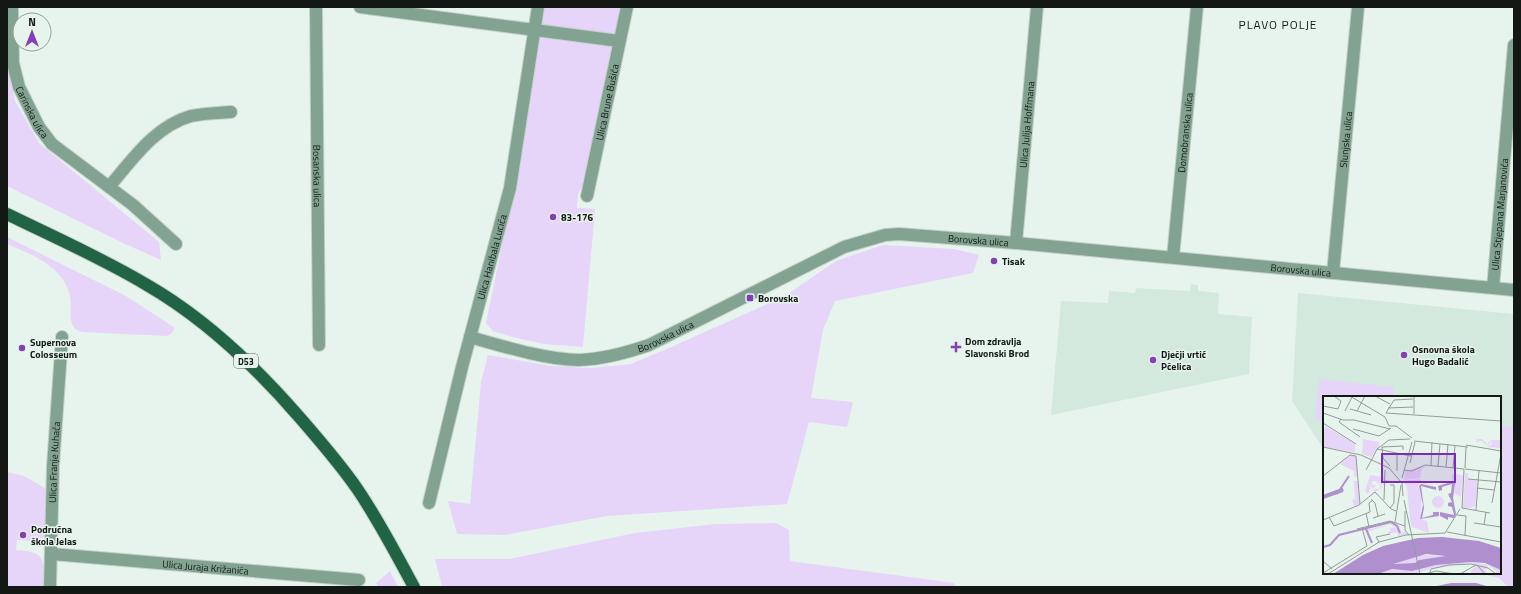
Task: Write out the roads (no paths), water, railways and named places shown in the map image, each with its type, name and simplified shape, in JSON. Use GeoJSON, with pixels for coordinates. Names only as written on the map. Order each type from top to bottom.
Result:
{"type":"FeatureCollection","features":[{"type":"Feature","properties":{"kind":"main road","name":"D53"},"geometry":{"type":"LineString","coordinates":[[7,214],[148,285],[186,311],[236,352],[286,402],[331,454],[358,490],[386,536],[414,587]]}},
{"type":"Feature","properties":{"kind":"street","name":"Carinska ulica"},"geometry":{"type":"LineString","coordinates":[[12,7],[13,63],[19,87],[39,127],[52,144],[133,205],[176,244]]}},
{"type":"Feature","properties":{"kind":"street","name":"Bosanska ulica"},"geometry":{"type":"LineString","coordinates":[[316,7],[319,345]]}},
{"type":"Feature","properties":{"kind":"street"},"geometry":{"type":"LineString","coordinates":[[360,7],[619,41]]}},
{"type":"Feature","properties":{"kind":"street","name":"Ulica Hanibala Lucića"},"geometry":{"type":"LineString","coordinates":[[429,503],[470,337],[510,188],[538,7]]}},
{"type":"Feature","properties":{"kind":"street","name":"Ulica Brune Bušića"},"geometry":{"type":"LineString","coordinates":[[587,196],[626,7]]}},
{"type":"Feature","properties":{"kind":"street","name":"Ulica Julija Hoffmana"},"geometry":{"type":"LineString","coordinates":[[1016,243],[1037,7]]}},
{"type":"Feature","properties":{"kind":"street","name":"Domobranska ulica"},"geometry":{"type":"LineString","coordinates":[[1173,257],[1197,7]]}},
{"type":"Feature","properties":{"kind":"street","name":"Slunjska ulica"},"geometry":{"type":"LineString","coordinates":[[1333,273],[1358,7]]}},
{"type":"Feature","properties":{"kind":"street","name":"Ulica Stjepana Marjanovića"},"geometry":{"type":"LineString","coordinates":[[1493,288],[1514,45]]}},
{"type":"Feature","properties":{"kind":"street"},"geometry":{"type":"LineString","coordinates":[[109,187],[150,140],[163,129],[192,116],[231,112]]}},
{"type":"Feature","properties":{"kind":"street","name":"Borovska ulica"},"geometry":{"type":"LineString","coordinates":[[470,337],[514,349],[564,359],[579,360],[603,358],[626,353],[649,345],[844,246],[885,235],[899,234],[1173,257],[1514,290]]}},
{"type":"Feature","properties":{"kind":"street","name":"Ulica Franje Kuhača"},"geometry":{"type":"LineString","coordinates":[[50,587],[53,466],[62,337]]}},
{"type":"Feature","properties":{"kind":"street","name":"Ulica Juraja Križanića"},"geometry":{"type":"LineString","coordinates":[[52,554],[359,580]]}},
{"type":"Feature","properties":{"kind":"place","name":"83-176"},"geometry":{"type":"Point","coordinates":[553,217]}},
{"type":"Feature","properties":{"kind":"place","name":"Tisak"},"geometry":{"type":"Point","coordinates":[994,261]}},
{"type":"Feature","properties":{"kind":"place","name":"Borovska"},"geometry":{"type":"Point","coordinates":[750,298]}},
{"type":"Feature","properties":{"kind":"place","name":"Dom zdravlja Slavonski Brod"},"geometry":{"type":"Point","coordinates":[956,347]}},
{"type":"Feature","properties":{"kind":"place","name":"Supernova Colosseum"},"geometry":{"type":"Point","coordinates":[22,348]}},
{"type":"Feature","properties":{"kind":"place","name":"Osnovna škola Hugo Badalić"},"geometry":{"type":"Point","coordinates":[1404,355]}},
{"type":"Feature","properties":{"kind":"place","name":"Dječji vrtić Pčelica"},"geometry":{"type":"Point","coordinates":[1153,360]}},
{"type":"Feature","properties":{"kind":"place","name":"Područna škola Jelas"},"geometry":{"type":"Point","coordinates":[23,535]}},
{"type":"Feature","properties":{"kind":"district","name":"PLAVO POLJE"},"geometry":{"type":"Point","coordinates":[1278,24]}}]}
